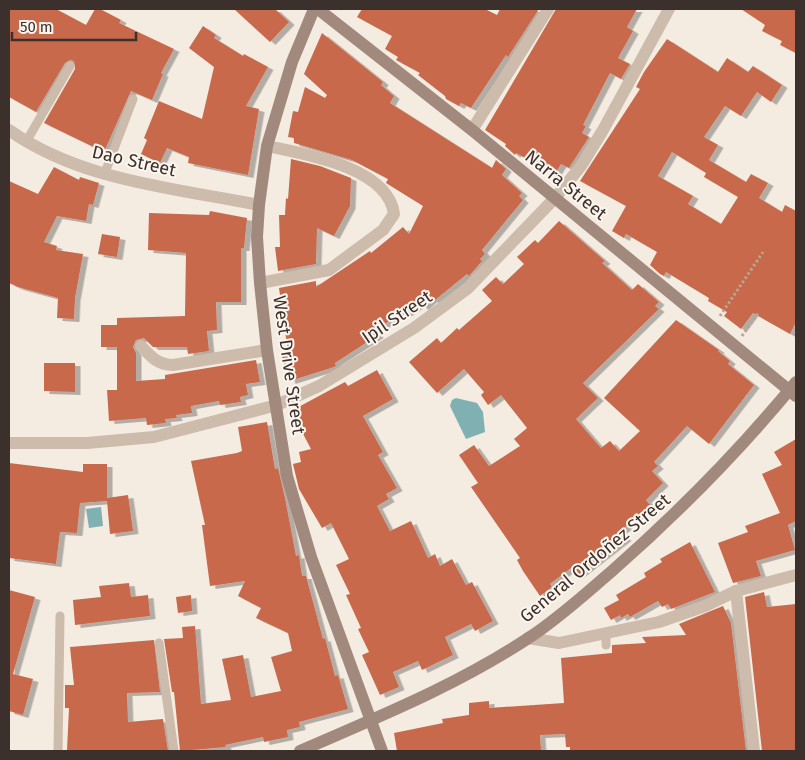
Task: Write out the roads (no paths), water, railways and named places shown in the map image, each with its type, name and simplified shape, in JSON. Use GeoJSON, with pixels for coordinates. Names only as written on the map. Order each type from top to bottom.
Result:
{"type":"FeatureCollection","features":[{"type":"Feature","properties":{"kind":"street","name":"West Drive Street"},"geometry":{"type":"LineString","coordinates":[[314,9],[292,62],[267,146],[258,204],[257,237],[260,283],[287,476],[309,548],[382,751]]}},
{"type":"Feature","properties":{"kind":"street","name":"Narra Street"},"geometry":{"type":"LineString","coordinates":[[318,9],[472,130],[794,390]]}},
{"type":"Feature","properties":{"kind":"street"},"geometry":{"type":"LineString","coordinates":[[472,130],[548,9]]}},
{"type":"Feature","properties":{"kind":"street","name":"Ipil Street"},"geometry":{"type":"LineString","coordinates":[[9,443],[87,443],[154,436],[277,405],[319,386],[356,365],[467,289],[555,198],[581,166],[603,130],[669,9]]}},
{"type":"Feature","properties":{"kind":"street","name":"Dao Street"},"geometry":{"type":"LineString","coordinates":[[9,130],[26,142],[77,167],[104,175],[258,204]]}},
{"type":"Feature","properties":{"kind":"street"},"geometry":{"type":"LineString","coordinates":[[260,283],[329,270],[383,230],[394,214],[393,205],[387,196],[376,185],[354,170],[328,159],[267,146]]}},
{"type":"Feature","properties":{"kind":"street"},"geometry":{"type":"LineString","coordinates":[[141,346],[155,361],[163,365],[173,366],[268,350]]}},
{"type":"Feature","properties":{"kind":"street","name":"General Ordoñez Street"},"geometry":{"type":"LineString","coordinates":[[300,751],[372,721],[453,682],[528,638],[565,611],[668,521],[794,390]]}},
{"type":"Feature","properties":{"kind":"street"},"geometry":{"type":"LineString","coordinates":[[528,638],[559,643],[606,639],[705,606],[736,590],[796,575]]}},
{"type":"Feature","properties":{"kind":"street"},"geometry":{"type":"LineString","coordinates":[[736,590],[754,751]]}},
{"type":"Feature","properties":{"kind":"lane"},"geometry":{"type":"LineString","coordinates":[[26,142],[70,66]]}},
{"type":"Feature","properties":{"kind":"lane"},"geometry":{"type":"LineString","coordinates":[[104,175],[133,99]]}},
{"type":"Feature","properties":{"kind":"lane"},"geometry":{"type":"LineString","coordinates":[[58,751],[60,616]]}},
{"type":"Feature","properties":{"kind":"lane"},"geometry":{"type":"LineString","coordinates":[[159,643],[174,751]]}},
{"type":"Feature","properties":{"kind":"water"},"geometry":{"type":"Polygon","coordinates":[[[456,398],[477,403],[483,412],[485,432],[466,439],[450,406],[452,400],[456,398]]]}},
{"type":"Feature","properties":{"kind":"water"},"geometry":{"type":"Polygon","coordinates":[[[101,507],[103,526],[89,528],[86,509],[101,507]]]}}]}
